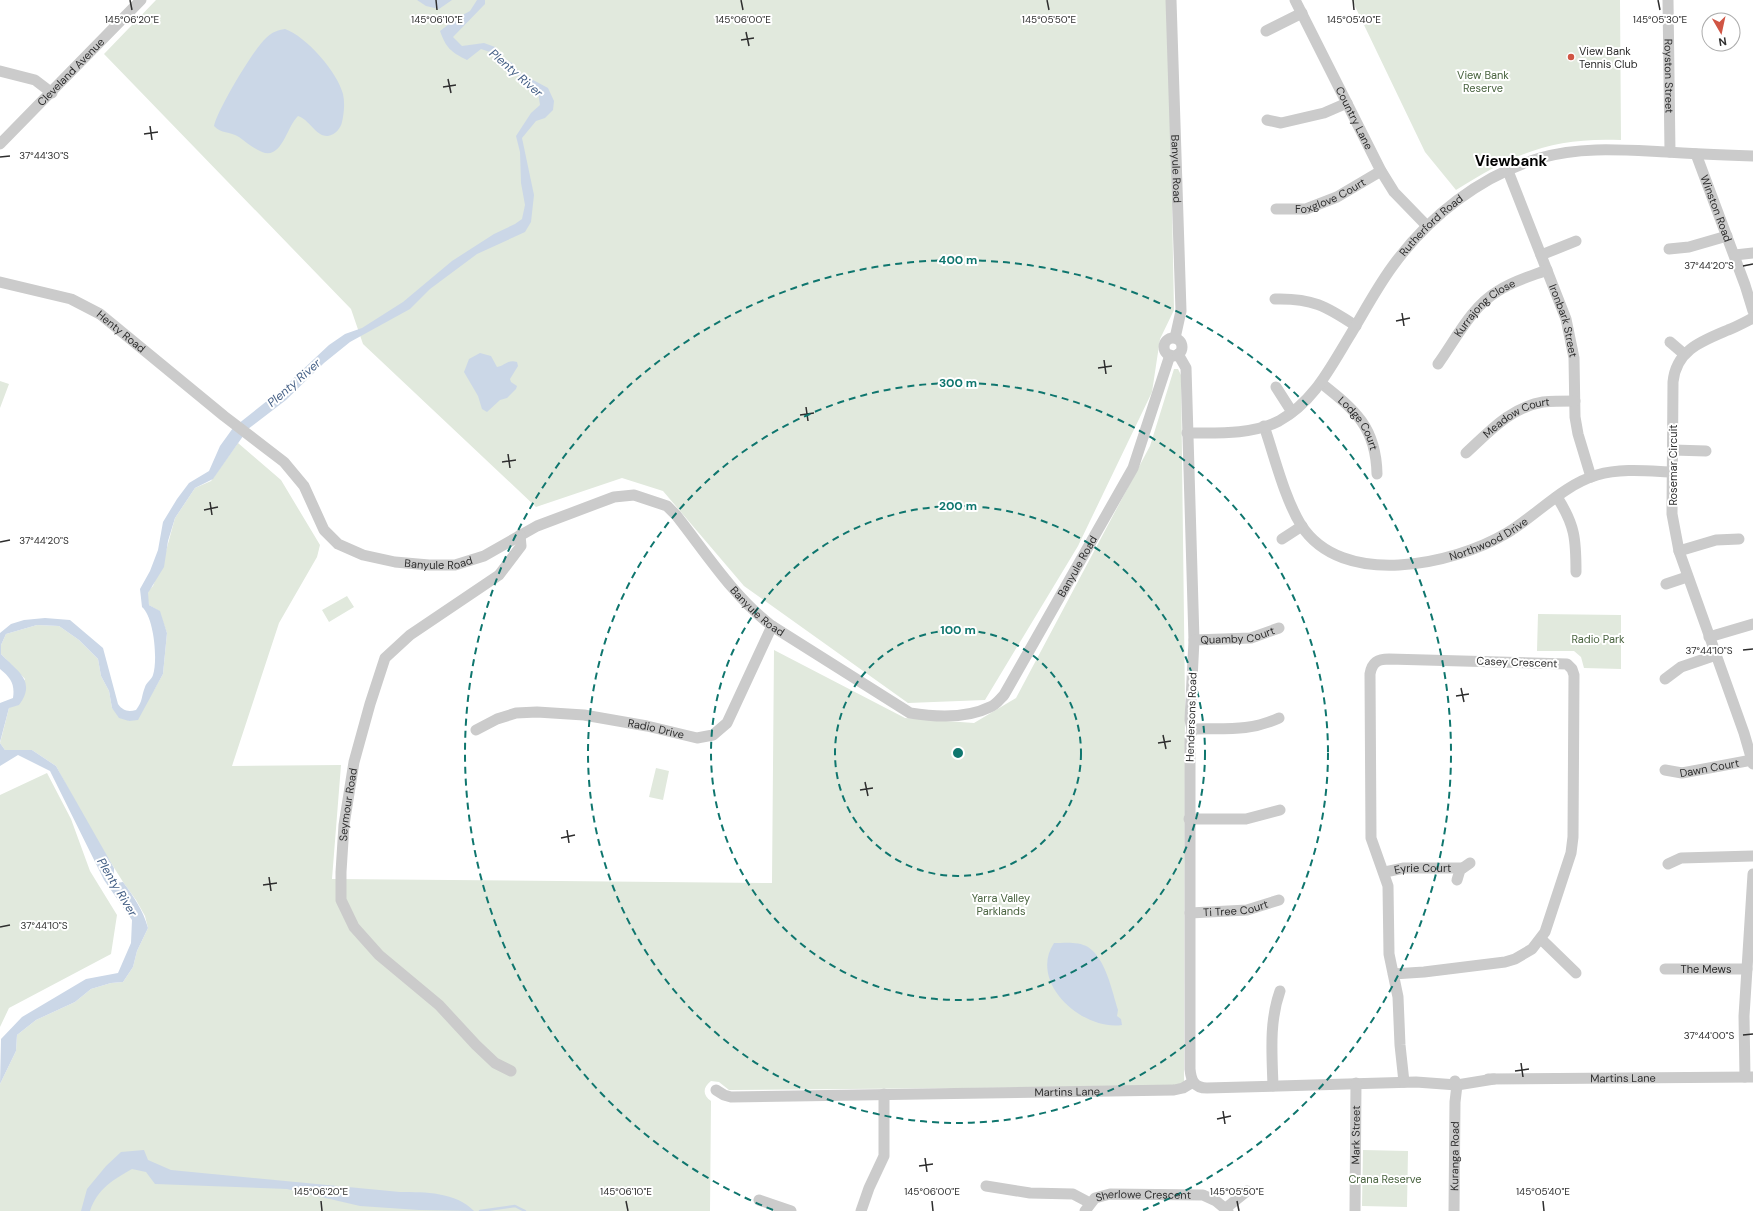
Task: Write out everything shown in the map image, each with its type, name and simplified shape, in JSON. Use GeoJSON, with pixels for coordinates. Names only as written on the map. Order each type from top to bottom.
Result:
{"type":"FeatureCollection","features":[{"type":"Feature","properties":{"kind":"street","name":"Cleveland Avenue"},"geometry":{"type":"LineString","coordinates":[[0,144],[52,93],[141,0]]}},
{"type":"Feature","properties":{"kind":"street","name":"Banyule Road"},"geometry":{"type":"LineString","coordinates":[[1171,0],[1181,311],[1175,338]]}},
{"type":"Feature","properties":{"kind":"street","name":"Country Lane"},"geometry":{"type":"LineString","coordinates":[[1295,0],[1381,171],[1394,192],[1427,226]]}},
{"type":"Feature","properties":{"kind":"street","name":"Royston Street"},"geometry":{"type":"LineString","coordinates":[[1668,0],[1670,152]]}},
{"type":"Feature","properties":{"kind":"street"},"geometry":{"type":"LineString","coordinates":[[1266,31],[1302,13]]}},
{"type":"Feature","properties":{"kind":"street"},"geometry":{"type":"LineString","coordinates":[[0,71],[35,80],[52,93]]}},
{"type":"Feature","properties":{"kind":"street"},"geometry":{"type":"LineString","coordinates":[[1267,120],[1281,124],[1324,113],[1347,103]]}},
{"type":"Feature","properties":{"kind":"street","name":"Rutherford Road"},"geometry":{"type":"LineString","coordinates":[[1187,433],[1243,432],[1277,422],[1304,403],[1321,384],[1392,267],[1427,226],[1462,197],[1508,171],[1539,158],[1574,150],[1611,149],[1753,156]]}},
{"type":"Feature","properties":{"kind":"street","name":"Winston Road"},"geometry":{"type":"LineString","coordinates":[[1696,154],[1753,302]]}},
{"type":"Feature","properties":{"kind":"street","name":"Foxglove Court"},"geometry":{"type":"LineString","coordinates":[[1276,209],[1306,209],[1337,197],[1381,171]]}},
{"type":"Feature","properties":{"kind":"street","name":"Ironbark Street"},"geometry":{"type":"LineString","coordinates":[[1508,171],[1566,320],[1571,340],[1575,375],[1575,401],[1578,434],[1591,477]]}},
{"type":"Feature","properties":{"kind":"street"},"geometry":{"type":"LineString","coordinates":[[1669,249],[1689,247],[1727,236]]}},
{"type":"Feature","properties":{"kind":"street"},"geometry":{"type":"LineString","coordinates":[[1541,255],[1576,241]]}},
{"type":"Feature","properties":{"kind":"street"},"geometry":{"type":"LineString","coordinates":[[1735,255],[1753,253]]}},
{"type":"Feature","properties":{"kind":"street","name":"Kurrajong Close"},"geometry":{"type":"LineString","coordinates":[[1438,364],[1471,316],[1489,297],[1506,287],[1547,270]]}},
{"type":"Feature","properties":{"kind":"street","name":"Henty Road"},"geometry":{"type":"LineString","coordinates":[[0,282],[71,299],[100,314],[224,416]]}},
{"type":"Feature","properties":{"kind":"street","name":"Winston Road"},"geometry":{"type":"LineString","coordinates":[[1746,285],[1753,311]]}},
{"type":"Feature","properties":{"kind":"street"},"geometry":{"type":"LineString","coordinates":[[1275,299],[1292,299],[1313,302],[1335,312],[1356,326]]}},
{"type":"Feature","properties":{"kind":"street","name":"Rosemar Circuit"},"geometry":{"type":"LineString","coordinates":[[1753,318],[1702,340],[1684,354],[1677,365],[1674,376],[1672,472],[1672,514],[1679,551],[1709,637],[1748,732],[1753,762]]}},
{"type":"Feature","properties":{"kind":"street","name":"Rosemar Circuit"},"geometry":{"type":"LineString","coordinates":[[1730,329],[1753,323]]}},
{"type":"Feature","properties":{"kind":"street","name":"Hendersons Road"},"geometry":{"type":"LineString","coordinates":[[1175,338],[1181,344],[1181,350],[1174,355],[1186,368],[1194,640],[1190,720],[1192,729],[1190,739],[1188,819],[1190,913],[1190,1068],[1193,1082]]}},
{"type":"Feature","properties":{"kind":"street"},"geometry":{"type":"LineString","coordinates":[[1670,342],[1684,354]]}},
{"type":"Feature","properties":{"kind":"street","name":"Banyule Road"},"geometry":{"type":"LineString","coordinates":[[224,416],[284,462],[304,486],[324,530],[338,544],[363,555],[395,562],[429,565],[455,565],[484,556],[537,526],[614,497],[634,495],[667,506],[676,515],[739,596],[772,626],[910,713],[934,717],[974,713],[992,707],[1004,695],[1133,468],[1174,355]]}},
{"type":"Feature","properties":{"kind":"street","name":"Lodge Court"},"geometry":{"type":"LineString","coordinates":[[1321,384],[1347,404],[1363,421],[1376,452],[1377,474]]}},
{"type":"Feature","properties":{"kind":"street"},"geometry":{"type":"LineString","coordinates":[[1276,387],[1292,412]]}},
{"type":"Feature","properties":{"kind":"street","name":"Meadow Court"},"geometry":{"type":"LineString","coordinates":[[1466,453],[1498,424],[1517,411],[1545,402],[1575,401]]}},
{"type":"Feature","properties":{"kind":"street","name":"Northwood Drive"},"geometry":{"type":"LineString","coordinates":[[1264,426],[1286,492],[1302,526],[1318,543],[1344,558],[1374,565],[1405,564],[1447,557],[1486,544],[1522,524],[1568,488],[1591,477],[1616,471],[1672,472]]}},
{"type":"Feature","properties":{"kind":"street"},"geometry":{"type":"LineString","coordinates":[[1673,450],[1706,451]]}},
{"type":"Feature","properties":{"kind":"street"},"geometry":{"type":"LineString","coordinates":[[1557,497],[1569,515],[1572,526],[1575,541],[1576,572]]}},
{"type":"Feature","properties":{"kind":"street"},"geometry":{"type":"LineString","coordinates":[[1282,539],[1302,526]]}},
{"type":"Feature","properties":{"kind":"street","name":"Seymour Road"},"geometry":{"type":"LineString","coordinates":[[511,1071],[495,1063],[476,1045],[440,1005],[379,955],[354,927],[341,900],[344,824],[354,762],[370,704],[385,658],[410,635],[499,575],[521,546],[520,535]]}},
{"type":"Feature","properties":{"kind":"street"},"geometry":{"type":"LineString","coordinates":[[1679,551],[1716,540],[1739,539]]}},
{"type":"Feature","properties":{"kind":"street"},"geometry":{"type":"LineString","coordinates":[[1666,584],[1687,577]]}},
{"type":"Feature","properties":{"kind":"street"},"geometry":{"type":"LineString","coordinates":[[1709,637],[1753,624]]}},
{"type":"Feature","properties":{"kind":"street","name":"Radio Drive"},"geometry":{"type":"LineString","coordinates":[[477,731],[497,719],[516,713],[537,712],[584,716],[646,726],[697,738],[713,735],[728,723],[772,626]]}},
{"type":"Feature","properties":{"kind":"street","name":"Quamby Court"},"geometry":{"type":"LineString","coordinates":[[1194,640],[1251,638],[1279,628]]}},
{"type":"Feature","properties":{"kind":"street"},"geometry":{"type":"LineString","coordinates":[[1665,679],[1681,667],[1716,655]]}},
{"type":"Feature","properties":{"kind":"street","name":"Casey Crescent"},"geometry":{"type":"LineString","coordinates":[[1393,976],[1505,962],[1524,955],[1541,939],[1551,918],[1569,858],[1573,837],[1574,675],[1572,669],[1566,664],[1557,662],[1389,658],[1374,663],[1370,674],[1371,832],[1374,850],[1385,872],[1389,891],[1389,954],[1399,1010],[1400,1082]]}},
{"type":"Feature","properties":{"kind":"street"},"geometry":{"type":"LineString","coordinates":[[1192,729],[1242,730],[1266,724],[1279,718]]}},
{"type":"Feature","properties":{"kind":"street","name":"Dawn Court"},"geometry":{"type":"LineString","coordinates":[[1665,770],[1682,773],[1753,762]]}},
{"type":"Feature","properties":{"kind":"street"},"geometry":{"type":"LineString","coordinates":[[1188,819],[1246,818],[1280,810]]}},
{"type":"Feature","properties":{"kind":"street"},"geometry":{"type":"LineString","coordinates":[[1668,864],[1681,858],[1753,856]]}},
{"type":"Feature","properties":{"kind":"street","name":"Eyrie Court"},"geometry":{"type":"LineString","coordinates":[[1385,872],[1404,868],[1466,865],[1457,880]]}},
{"type":"Feature","properties":{"kind":"street"},"geometry":{"type":"LineString","coordinates":[[1749,1077],[1744,1016],[1753,874]]}},
{"type":"Feature","properties":{"kind":"street","name":"Ti Tree Court"},"geometry":{"type":"LineString","coordinates":[[1190,913],[1247,910],[1279,900]]}},
{"type":"Feature","properties":{"kind":"street"},"geometry":{"type":"LineString","coordinates":[[1541,939],[1576,973]]}},
{"type":"Feature","properties":{"kind":"street","name":"The Mews"},"geometry":{"type":"LineString","coordinates":[[1665,969],[1747,969]]}},
{"type":"Feature","properties":{"kind":"street"},"geometry":{"type":"LineString","coordinates":[[1273,1086],[1272,1025],[1275,1006],[1280,991]]}},
{"type":"Feature","properties":{"kind":"street","name":"Martins Lane"},"geometry":{"type":"LineString","coordinates":[[716,1090],[731,1097],[1174,1090],[1183,1088],[1193,1082],[1202,1088],[1416,1082],[1443,1079],[1455,1084],[1468,1078],[1749,1077]]}},
{"type":"Feature","properties":{"kind":"street","name":"Mark Street"},"geometry":{"type":"LineString","coordinates":[[1355,1211],[1356,1084]]}},
{"type":"Feature","properties":{"kind":"street","name":"Kuranga Road"},"geometry":{"type":"LineString","coordinates":[[1454,1211],[1455,1084]]}},
{"type":"Feature","properties":{"kind":"street"},"geometry":{"type":"LineString","coordinates":[[861,1211],[869,1188],[884,1156],[884,1094]]}},
{"type":"Feature","properties":{"kind":"street"},"geometry":{"type":"LineString","coordinates":[[986,1186],[1024,1193],[1073,1194],[1088,1207]]}},
{"type":"Feature","properties":{"kind":"street"},"geometry":{"type":"LineString","coordinates":[[1227,1210],[1247,1191]]}},
{"type":"Feature","properties":{"kind":"street","name":"Sherlowe Crescent"},"geometry":{"type":"LineString","coordinates":[[1088,1207],[1095,1198],[1110,1194],[1188,1194],[1210,1197],[1227,1210]]}},
{"type":"Feature","properties":{"kind":"street"},"geometry":{"type":"LineString","coordinates":[[759,1200],[790,1211]]}},
{"type":"Feature","properties":{"kind":"green space"},"geometry":{"type":"Polygon","coordinates":[[[156,0],[1168,0],[1174,310],[1160,339],[1152,392],[1078,546],[985,700],[908,703],[744,586],[663,491],[622,478],[536,507],[363,344],[351,309],[104,54],[156,0]]]}},
{"type":"Feature","properties":{"kind":"green space","name":"View Bank Reserve"},"geometry":{"type":"Polygon","coordinates":[[[1352,0],[1620,0],[1621,140],[1574,141],[1534,150],[1496,167],[1456,190],[1425,152],[1352,0]]]}},
{"type":"Feature","properties":{"kind":"green space","name":"Yarra Valley Parklands"},"geometry":{"type":"Polygon","coordinates":[[[1174,369],[1178,369],[1181,375],[1185,702],[1184,1083],[1175,1086],[729,1090],[719,1082],[711,1081],[705,1088],[705,1094],[711,1101],[710,1211],[0,1211],[0,1084],[16,1051],[17,1035],[36,1020],[75,1002],[91,989],[111,983],[123,982],[133,967],[137,951],[148,928],[145,916],[136,900],[93,834],[56,766],[32,750],[5,750],[0,743],[9,708],[25,679],[1,654],[1,645],[6,634],[37,625],[59,626],[79,640],[98,659],[101,676],[109,691],[112,708],[129,721],[154,690],[163,674],[167,633],[159,611],[149,605],[148,595],[149,590],[153,586],[166,551],[175,518],[195,488],[211,481],[238,443],[281,480],[320,545],[317,557],[279,623],[232,766],[341,765],[332,879],[772,883],[774,650],[905,718],[974,723],[1016,698],[1150,446],[1174,369]]]}},
{"type":"Feature","properties":{"kind":"green space"},"geometry":{"type":"Polygon","coordinates":[[[0,381],[9,384],[0,408],[0,381]]]}},
{"type":"Feature","properties":{"kind":"green space"},"geometry":{"type":"Polygon","coordinates":[[[347,596],[354,607],[329,622],[322,610],[347,596]]]}},
{"type":"Feature","properties":{"kind":"green space","name":"Radio Park"},"geometry":{"type":"Polygon","coordinates":[[[1538,614],[1621,615],[1621,669],[1584,668],[1581,657],[1574,651],[1537,651],[1538,614]]]}},
{"type":"Feature","properties":{"kind":"green space"},"geometry":{"type":"Polygon","coordinates":[[[656,768],[669,771],[663,800],[649,797],[656,768]]]}},
{"type":"Feature","properties":{"kind":"green space"},"geometry":{"type":"Polygon","coordinates":[[[47,773],[71,819],[90,871],[117,915],[111,954],[9,1008],[0,1027],[0,795],[47,773]]]}},
{"type":"Feature","properties":{"kind":"green space","name":"Crana Reserve"},"geometry":{"type":"Polygon","coordinates":[[[1363,1150],[1408,1151],[1407,1207],[1362,1206],[1363,1150]]]}},
{"type":"Feature","properties":{"kind":"water"},"geometry":{"type":"Polygon","coordinates":[[[417,0],[452,0],[439,9],[426,6],[417,0]]]}},
{"type":"Feature","properties":{"kind":"water","name":"Plenty River"},"geometry":{"type":"Polygon","coordinates":[[[477,0],[485,0],[485,4],[453,37],[462,46],[484,43],[495,47],[520,73],[548,88],[554,101],[553,110],[545,118],[536,121],[522,138],[534,195],[531,222],[525,232],[477,254],[430,289],[410,309],[350,342],[324,363],[286,400],[248,429],[213,479],[195,488],[175,518],[168,541],[164,567],[148,593],[149,605],[160,611],[167,633],[163,674],[138,720],[129,721],[119,718],[112,708],[109,691],[101,676],[98,659],[79,640],[59,626],[37,625],[6,634],[1,645],[1,654],[23,677],[26,689],[24,697],[19,705],[9,708],[0,742],[0,703],[13,698],[13,685],[7,675],[0,669],[0,633],[11,624],[24,620],[45,618],[70,620],[103,648],[118,704],[126,710],[136,710],[141,701],[144,690],[153,675],[155,659],[152,629],[146,612],[142,607],[140,589],[150,571],[158,550],[163,522],[189,483],[209,471],[220,446],[233,428],[282,389],[329,345],[345,334],[362,328],[403,302],[452,261],[494,234],[522,219],[525,205],[521,183],[520,152],[516,136],[531,113],[540,105],[538,92],[490,52],[481,49],[467,60],[457,54],[444,42],[440,31],[457,18],[470,11],[477,0]]]}},
{"type":"Feature","properties":{"kind":"water"},"geometry":{"type":"Polygon","coordinates":[[[285,29],[302,39],[311,47],[335,76],[343,94],[343,115],[339,129],[335,133],[328,136],[320,134],[298,116],[275,151],[269,153],[262,152],[236,135],[217,129],[214,126],[229,94],[253,54],[268,36],[285,29]]]}},
{"type":"Feature","properties":{"kind":"water"},"geometry":{"type":"Polygon","coordinates":[[[480,353],[491,356],[497,367],[511,361],[517,362],[518,366],[510,379],[511,382],[517,386],[516,389],[507,398],[500,400],[487,412],[482,409],[478,396],[464,372],[469,359],[480,353]]]}},
{"type":"Feature","properties":{"kind":"water","name":"Plenty River"},"geometry":{"type":"Polygon","coordinates":[[[0,743],[5,750],[32,750],[56,766],[114,868],[114,880],[116,883],[123,882],[141,909],[148,928],[137,951],[133,967],[123,982],[111,983],[91,989],[75,1002],[36,1020],[17,1035],[16,1051],[0,1084],[1,1039],[22,1017],[86,979],[118,973],[131,943],[132,920],[104,880],[50,771],[18,755],[0,766],[0,743]]]}},
{"type":"Feature","properties":{"kind":"water"},"geometry":{"type":"Polygon","coordinates":[[[1054,943],[1080,944],[1088,947],[1094,952],[1108,976],[1118,1010],[1117,1016],[1121,1019],[1122,1025],[1107,1025],[1091,1020],[1076,1012],[1063,1001],[1054,988],[1048,973],[1048,958],[1054,943]]]}},
{"type":"Feature","properties":{"kind":"water"},"geometry":{"type":"Polygon","coordinates":[[[144,1150],[148,1160],[171,1170],[400,1192],[440,1194],[458,1200],[474,1211],[419,1210],[360,1206],[287,1189],[155,1184],[146,1172],[132,1169],[112,1181],[97,1196],[90,1211],[81,1211],[87,1189],[106,1166],[121,1152],[144,1150]]]}},
{"type":"Feature","properties":{"kind":"waterway"},"geometry":{"type":"LineString","coordinates":[[480,1211],[515,1206],[525,1211]]}},
{"type":"Feature","properties":{"kind":"place","name":"View Bank Tennis Club"},"geometry":{"type":"Point","coordinates":[1571,57]}},
{"type":"Feature","properties":{"kind":"district","name":"Viewbank"},"geometry":{"type":"Point","coordinates":[1511,161]}}]}
